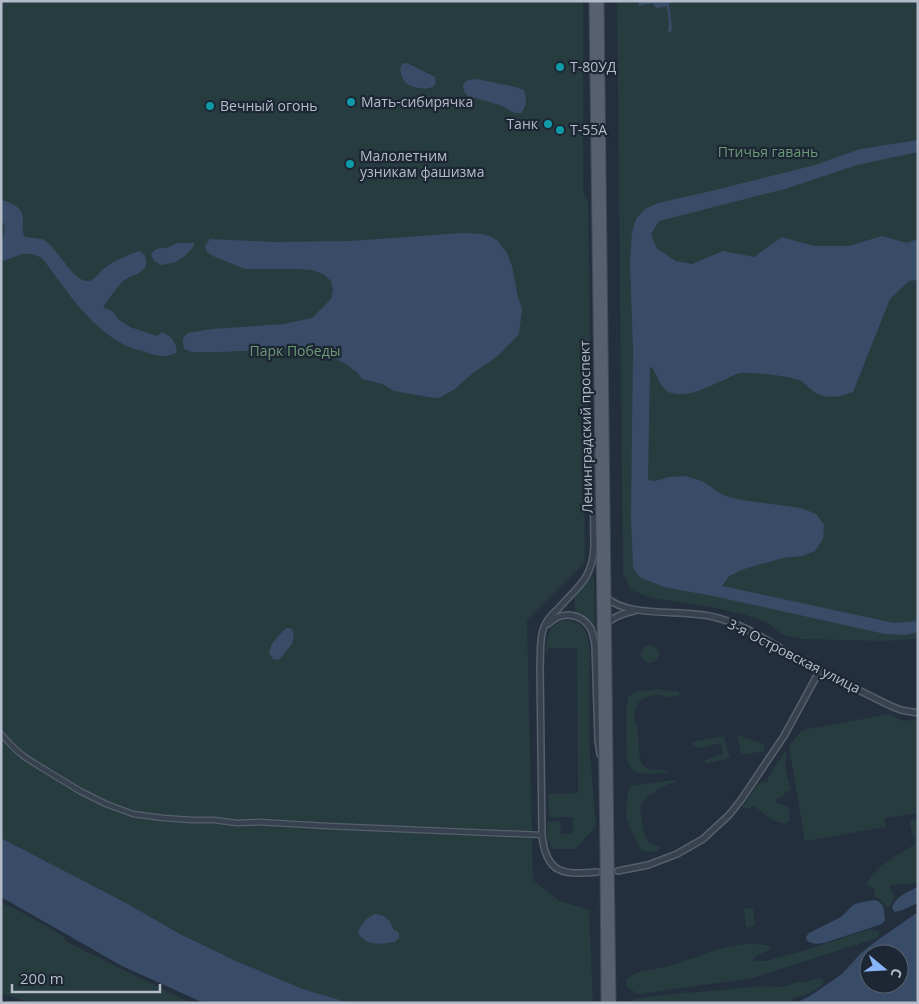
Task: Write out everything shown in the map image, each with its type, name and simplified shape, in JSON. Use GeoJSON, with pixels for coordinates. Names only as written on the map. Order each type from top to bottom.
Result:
{"type":"FeatureCollection","features":[{"type":"Feature","properties":{"kind":"main road","name":"Ленинградский проспект"},"geometry":{"type":"LineString","coordinates":[[593,1],[603,766],[607,853]]}},
{"type":"Feature","properties":{"kind":"main road","name":"Ленинградский проспект"},"geometry":{"type":"LineString","coordinates":[[600,1],[607,598],[607,853]]}},
{"type":"Feature","properties":{"kind":"main road"},"geometry":{"type":"LineString","coordinates":[[605,1003],[607,853]]}},
{"type":"Feature","properties":{"kind":"main road"},"geometry":{"type":"LineString","coordinates":[[607,853],[612,1003]]}},
{"type":"Feature","properties":{"kind":"street"},"geometry":{"type":"LineString","coordinates":[[597,872],[573,873],[559,870],[546,855],[542,835],[540,666],[544,626],[582,583],[591,569],[594,547],[593,460],[598,430]]}},
{"type":"Feature","properties":{"kind":"street"},"geometry":{"type":"LineString","coordinates":[[607,598],[618,605],[637,610]]}},
{"type":"Feature","properties":{"kind":"street"},"geometry":{"type":"LineString","coordinates":[[607,623],[618,616],[637,610]]}},
{"type":"Feature","properties":{"kind":"street","name":"3-я Островская улица"},"geometry":{"type":"LineString","coordinates":[[637,610],[703,615],[732,622],[891,706],[900,710],[918,713]]}},
{"type":"Feature","properties":{"kind":"street"},"geometry":{"type":"LineString","coordinates":[[542,636],[545,628],[551,621],[563,615],[580,618],[592,631],[595,645],[598,740],[603,766]]}},
{"type":"Feature","properties":{"kind":"street"},"geometry":{"type":"LineString","coordinates":[[618,871],[648,865],[677,854],[703,839],[724,820],[741,800],[784,736],[820,670]]}},
{"type":"Feature","properties":{"kind":"street"},"geometry":{"type":"LineString","coordinates":[[1,734],[17,751],[80,791],[106,804],[133,814],[237,823],[259,822],[542,835]]}},
{"type":"Feature","properties":{"kind":"green space","name":"Парк Победы"},"geometry":{"type":"Polygon","coordinates":[[[1,1],[583,1],[583,192],[588,201],[590,342],[587,430],[584,453],[585,562],[527,620],[533,880],[560,901],[589,910],[593,1003],[350,1003],[303,989],[236,961],[180,934],[128,904],[1,838],[1,1]]]}},
{"type":"Feature","properties":{"kind":"green space","name":"Птичья гавань"},"geometry":{"type":"Polygon","coordinates":[[[617,1],[918,1],[918,639],[884,641],[802,639],[783,635],[766,622],[746,615],[712,607],[652,598],[631,590],[623,573],[617,1]]]}},
{"type":"Feature","properties":{"kind":"green space"},"geometry":{"type":"Polygon","coordinates":[[[592,577],[594,578],[595,635],[588,622],[575,613],[575,594],[592,577]]]}},
{"type":"Feature","properties":{"kind":"green space"},"geometry":{"type":"Polygon","coordinates":[[[568,620],[582,626],[586,632],[590,653],[589,743],[596,826],[575,849],[553,849],[550,846],[550,841],[547,841],[547,822],[558,821],[561,834],[573,834],[573,817],[550,817],[548,794],[578,793],[577,648],[548,648],[548,654],[546,653],[550,631],[556,624],[568,620]]]}},
{"type":"Feature","properties":{"kind":"green space"},"geometry":{"type":"Polygon","coordinates":[[[650,645],[656,648],[659,654],[656,660],[650,663],[644,660],[641,654],[644,648],[650,645]]]}},
{"type":"Feature","properties":{"kind":"green space"},"geometry":{"type":"Polygon","coordinates":[[[658,689],[678,691],[681,695],[669,698],[658,695],[647,697],[638,704],[635,709],[634,718],[638,732],[641,762],[647,768],[669,772],[642,774],[633,770],[627,761],[626,710],[629,696],[636,692],[658,689]]]}},
{"type":"Feature","properties":{"kind":"green space"},"geometry":{"type":"Polygon","coordinates":[[[890,714],[903,721],[918,719],[918,813],[885,818],[886,827],[805,841],[789,746],[802,730],[890,714]]]}},
{"type":"Feature","properties":{"kind":"green space"},"geometry":{"type":"Polygon","coordinates":[[[737,735],[764,744],[765,751],[741,755],[737,735]]]}},
{"type":"Feature","properties":{"kind":"green space"},"geometry":{"type":"Polygon","coordinates":[[[724,736],[730,758],[705,764],[705,760],[723,754],[721,743],[701,748],[694,746],[692,742],[724,736]]]}},
{"type":"Feature","properties":{"kind":"green space"},"geometry":{"type":"Polygon","coordinates":[[[785,751],[787,754],[785,767],[791,791],[784,792],[784,795],[776,800],[776,803],[788,807],[790,820],[787,823],[779,823],[752,805],[751,808],[743,808],[743,806],[757,785],[768,781],[768,777],[785,751]]]}},
{"type":"Feature","properties":{"kind":"green space"},"geometry":{"type":"Polygon","coordinates":[[[674,780],[676,782],[656,791],[640,806],[645,835],[650,843],[660,847],[658,851],[645,852],[641,850],[632,833],[626,816],[628,790],[631,786],[674,780]]]}},
{"type":"Feature","properties":{"kind":"green space"},"geometry":{"type":"Polygon","coordinates":[[[918,819],[918,883],[891,885],[889,889],[895,897],[890,906],[887,907],[874,896],[875,890],[867,884],[881,867],[915,844],[910,824],[911,820],[918,819]]]}},
{"type":"Feature","properties":{"kind":"green space"},"geometry":{"type":"Polygon","coordinates":[[[1,903],[12,907],[62,935],[67,942],[191,1003],[29,1003],[1,993],[1,903]]]}},
{"type":"Feature","properties":{"kind":"green space"},"geometry":{"type":"Polygon","coordinates":[[[753,908],[755,926],[746,928],[744,909],[753,908]]]}},
{"type":"Feature","properties":{"kind":"green space"},"geometry":{"type":"Polygon","coordinates":[[[870,929],[880,932],[877,938],[753,978],[638,994],[627,987],[626,980],[636,973],[666,967],[729,946],[756,944],[770,946],[771,949],[754,957],[753,960],[765,961],[803,951],[870,929]]]}},
{"type":"Feature","properties":{"kind":"green space"},"geometry":{"type":"Polygon","coordinates":[[[819,978],[823,980],[823,984],[809,993],[793,998],[792,1003],[630,1003],[634,999],[662,995],[760,986],[787,986],[796,982],[807,982],[819,978]]]}},
{"type":"Feature","properties":{"kind":"water"},"geometry":{"type":"Polygon","coordinates":[[[672,1],[669,4],[671,32],[668,31],[667,6],[657,8],[652,3],[638,6],[639,2],[672,1]]]}},
{"type":"Feature","properties":{"kind":"water"},"geometry":{"type":"Polygon","coordinates":[[[405,63],[435,77],[436,82],[434,86],[431,88],[421,88],[407,84],[403,79],[400,69],[402,64],[405,63]]]}},
{"type":"Feature","properties":{"kind":"water"},"geometry":{"type":"Polygon","coordinates":[[[476,79],[524,90],[526,102],[521,113],[515,113],[500,105],[468,96],[463,85],[465,81],[476,79]]]}},
{"type":"Feature","properties":{"kind":"water"},"geometry":{"type":"Polygon","coordinates":[[[918,140],[918,152],[857,165],[785,189],[659,221],[651,234],[657,249],[676,261],[692,264],[723,251],[754,257],[782,237],[814,246],[849,246],[882,236],[907,243],[918,239],[918,280],[909,281],[890,299],[853,392],[848,394],[833,397],[822,396],[796,379],[740,373],[699,391],[678,394],[667,391],[661,385],[650,366],[648,480],[655,481],[669,477],[685,476],[702,481],[723,495],[741,500],[801,508],[816,514],[824,525],[823,539],[815,551],[803,556],[783,558],[744,569],[729,576],[722,586],[894,623],[918,621],[918,632],[905,635],[885,634],[664,587],[641,578],[633,568],[631,516],[633,349],[630,261],[632,233],[636,219],[645,209],[658,203],[815,165],[860,149],[918,140]]]}},
{"type":"Feature","properties":{"kind":"water"},"geometry":{"type":"Polygon","coordinates":[[[1,200],[13,204],[22,213],[25,237],[44,240],[55,250],[71,271],[83,280],[93,280],[101,271],[123,257],[139,251],[142,253],[146,259],[145,268],[122,282],[103,307],[112,311],[118,319],[130,327],[157,336],[162,332],[175,343],[176,353],[167,356],[155,355],[126,346],[109,335],[77,305],[42,258],[27,254],[4,261],[1,260],[4,225],[1,218],[1,200]]]}},
{"type":"Feature","properties":{"kind":"water"},"geometry":{"type":"Polygon","coordinates":[[[462,233],[483,234],[492,237],[498,241],[507,253],[522,309],[519,334],[498,356],[473,373],[455,389],[439,398],[394,391],[382,384],[362,379],[357,372],[344,363],[324,353],[315,355],[302,348],[221,352],[192,352],[184,349],[183,338],[188,333],[212,329],[284,324],[312,318],[331,299],[333,290],[331,281],[323,274],[312,270],[299,269],[245,269],[207,252],[205,246],[210,239],[273,242],[351,241],[462,233]]]}},
{"type":"Feature","properties":{"kind":"water"},"geometry":{"type":"Polygon","coordinates":[[[177,243],[195,243],[186,255],[173,263],[161,265],[154,261],[151,254],[153,251],[177,243]]]}},
{"type":"Feature","properties":{"kind":"water"},"geometry":{"type":"Polygon","coordinates":[[[287,628],[292,629],[294,636],[292,644],[281,658],[278,660],[273,659],[269,653],[273,642],[287,628]]]}},
{"type":"Feature","properties":{"kind":"water"},"geometry":{"type":"Polygon","coordinates":[[[1,838],[128,904],[180,934],[236,961],[303,989],[350,1003],[204,1003],[122,966],[1,897],[1,838]]]}},
{"type":"Feature","properties":{"kind":"water"},"geometry":{"type":"Polygon","coordinates":[[[918,887],[918,903],[895,912],[892,908],[896,900],[918,887]]]}},
{"type":"Feature","properties":{"kind":"water"},"geometry":{"type":"Polygon","coordinates":[[[874,900],[878,901],[883,907],[885,920],[882,924],[824,943],[815,944],[807,941],[806,937],[809,933],[841,917],[853,905],[874,900]]]}},
{"type":"Feature","properties":{"kind":"water"},"geometry":{"type":"Polygon","coordinates":[[[918,912],[918,1003],[796,1003],[810,996],[842,974],[859,955],[859,994],[909,994],[909,944],[872,944],[918,912]]]}},
{"type":"Feature","properties":{"kind":"water"},"geometry":{"type":"Polygon","coordinates":[[[375,914],[387,918],[393,929],[399,933],[399,938],[395,942],[370,943],[358,933],[364,921],[375,914]]]}},
{"type":"Feature","properties":{"kind":"place","name":"Т-80УД"},"geometry":{"type":"Point","coordinates":[560,67]}},
{"type":"Feature","properties":{"kind":"place","name":"Мать-сибирячка"},"geometry":{"type":"Point","coordinates":[351,102]}},
{"type":"Feature","properties":{"kind":"place","name":"Вечный огонь"},"geometry":{"type":"Point","coordinates":[210,106]}},
{"type":"Feature","properties":{"kind":"place","name":"Танк"},"geometry":{"type":"Point","coordinates":[548,124]}},
{"type":"Feature","properties":{"kind":"place","name":"Т-55А"},"geometry":{"type":"Point","coordinates":[560,130]}},
{"type":"Feature","properties":{"kind":"place","name":"Малолетним узникам фашизма"},"geometry":{"type":"Point","coordinates":[350,164]}}]}
